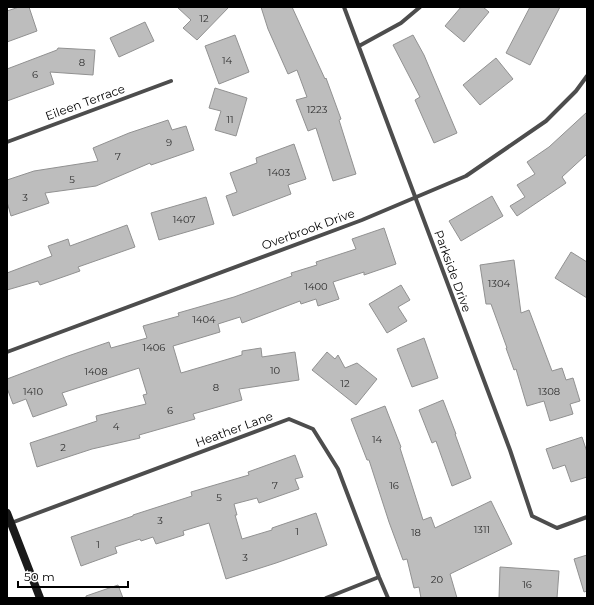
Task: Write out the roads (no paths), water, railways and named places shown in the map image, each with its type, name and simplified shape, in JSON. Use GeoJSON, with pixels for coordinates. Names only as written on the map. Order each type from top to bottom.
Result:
{"type":"FeatureCollection","features":[{"type":"Feature","properties":{"kind":"street","name":"Parkside Drive"},"geometry":{"type":"LineString","coordinates":[[344,7],[510,450],[532,516],[557,528],[587,517]]}},
{"type":"Feature","properties":{"kind":"street"},"geometry":{"type":"LineString","coordinates":[[359,46],[401,23],[420,7]]}},
{"type":"Feature","properties":{"kind":"street","name":"Overbrook Drive"},"geometry":{"type":"LineString","coordinates":[[7,352],[362,220],[466,176],[546,121],[576,90],[587,76]]}},
{"type":"Feature","properties":{"kind":"street","name":"Eileen Terrace"},"geometry":{"type":"LineString","coordinates":[[7,142],[170,81]]}},
{"type":"Feature","properties":{"kind":"street","name":"Heather Lane"},"geometry":{"type":"LineString","coordinates":[[11,523],[288,419],[313,429],[338,469],[388,598]]}},
{"type":"Feature","properties":{"kind":"street"},"geometry":{"type":"LineString","coordinates":[[7,513],[40,598]]}},
{"type":"Feature","properties":{"kind":"street"},"geometry":{"type":"LineString","coordinates":[[326,598],[379,577]]}}]}
